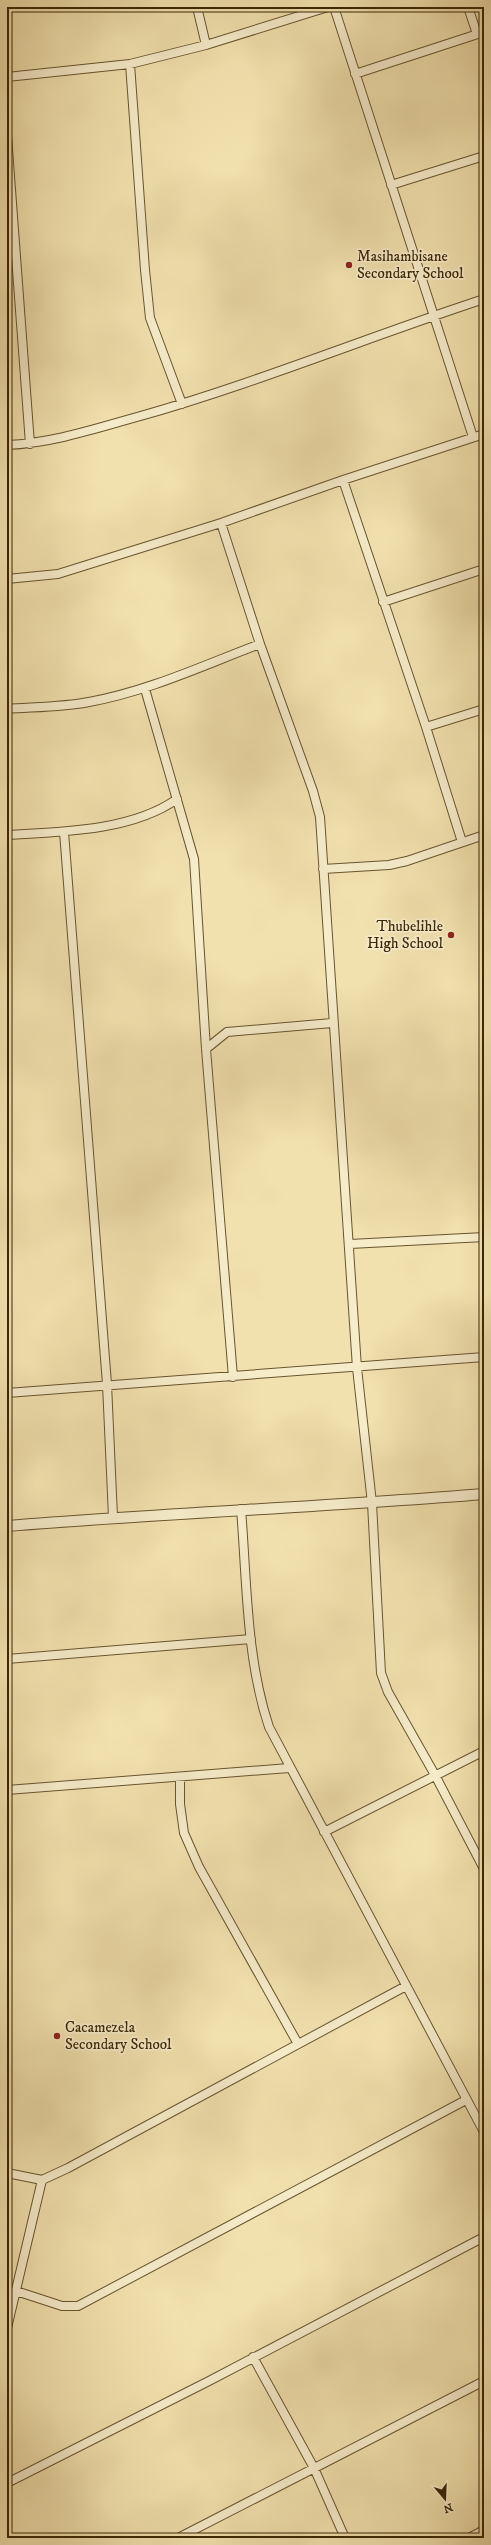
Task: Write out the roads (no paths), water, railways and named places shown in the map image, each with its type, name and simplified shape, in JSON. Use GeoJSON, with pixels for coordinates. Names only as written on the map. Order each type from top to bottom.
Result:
{"type":"FeatureCollection","features":[{"type":"Feature","properties":{"kind":"street"},"geometry":{"type":"LineString","coordinates":[[197,7],[206,45]]}},
{"type":"Feature","properties":{"kind":"street"},"geometry":{"type":"LineString","coordinates":[[7,77],[130,64],[206,45],[328,7]]}},
{"type":"Feature","properties":{"kind":"street"},"geometry":{"type":"LineString","coordinates":[[334,7],[391,185],[435,315],[473,437]]}},
{"type":"Feature","properties":{"kind":"street"},"geometry":{"type":"LineString","coordinates":[[355,74],[480,33],[468,7]]}},
{"type":"Feature","properties":{"kind":"street"},"geometry":{"type":"LineString","coordinates":[[130,64],[147,298],[150,318],[182,404]]}},
{"type":"Feature","properties":{"kind":"street"},"geometry":{"type":"LineString","coordinates":[[7,136],[30,444]]}},
{"type":"Feature","properties":{"kind":"street"},"geometry":{"type":"LineString","coordinates":[[391,185],[484,156]]}},
{"type":"Feature","properties":{"kind":"street"},"geometry":{"type":"LineString","coordinates":[[7,445],[30,444],[64,437],[182,404],[484,299]]}},
{"type":"Feature","properties":{"kind":"street"},"geometry":{"type":"LineString","coordinates":[[7,579],[58,574],[221,523],[343,480],[484,434]]}},
{"type":"Feature","properties":{"kind":"street"},"geometry":{"type":"LineString","coordinates":[[343,480],[426,727],[462,842]]}},
{"type":"Feature","properties":{"kind":"street"},"geometry":{"type":"LineString","coordinates":[[221,523],[260,644],[317,801],[323,869],[332,1023],[350,1244],[357,1368],[372,1503],[381,1672],[388,1692],[435,1775],[484,1869]]}},
{"type":"Feature","properties":{"kind":"street"},"geometry":{"type":"LineString","coordinates":[[383,602],[484,569]]}},
{"type":"Feature","properties":{"kind":"street"},"geometry":{"type":"LineString","coordinates":[[7,709],[88,702],[145,689],[260,644]]}},
{"type":"Feature","properties":{"kind":"street"},"geometry":{"type":"LineString","coordinates":[[145,689],[177,799],[196,872],[206,1048],[233,1377]]}},
{"type":"Feature","properties":{"kind":"street"},"geometry":{"type":"LineString","coordinates":[[426,727],[484,708]]}},
{"type":"Feature","properties":{"kind":"street"},"geometry":{"type":"LineString","coordinates":[[7,835],[64,832],[144,816],[162,810],[177,799]]}},
{"type":"Feature","properties":{"kind":"street"},"geometry":{"type":"LineString","coordinates":[[64,832],[107,1384],[113,1517]]}},
{"type":"Feature","properties":{"kind":"street"},"geometry":{"type":"LineString","coordinates":[[323,869],[389,865],[407,861],[484,835]]}},
{"type":"Feature","properties":{"kind":"street"},"geometry":{"type":"LineString","coordinates":[[206,1048],[227,1032],[332,1023]]}},
{"type":"Feature","properties":{"kind":"street"},"geometry":{"type":"LineString","coordinates":[[350,1244],[484,1237]]}},
{"type":"Feature","properties":{"kind":"street"},"geometry":{"type":"LineString","coordinates":[[7,1393],[107,1384],[233,1377],[484,1357]]}},
{"type":"Feature","properties":{"kind":"street"},"geometry":{"type":"LineString","coordinates":[[7,1526],[113,1517],[372,1503],[484,1494]]}},
{"type":"Feature","properties":{"kind":"street"},"geometry":{"type":"LineString","coordinates":[[241,1509],[251,1639],[259,1695],[269,1727],[288,1768],[324,1832],[484,2132]]}},
{"type":"Feature","properties":{"kind":"street"},"geometry":{"type":"LineString","coordinates":[[7,1659],[251,1639]]}},
{"type":"Feature","properties":{"kind":"street"},"geometry":{"type":"LineString","coordinates":[[324,1832],[484,1750]]}},
{"type":"Feature","properties":{"kind":"street"},"geometry":{"type":"LineString","coordinates":[[7,1790],[180,1778],[288,1768]]}},
{"type":"Feature","properties":{"kind":"street"},"geometry":{"type":"LineString","coordinates":[[180,1778],[180,1804],[184,1833],[196,1860],[298,2044]]}},
{"type":"Feature","properties":{"kind":"street"},"geometry":{"type":"LineString","coordinates":[[7,2173],[42,2180],[406,1986]]}},
{"type":"Feature","properties":{"kind":"street"},"geometry":{"type":"LineString","coordinates":[[16,2291],[62,2306],[78,2306],[466,2100]]}},
{"type":"Feature","properties":{"kind":"street"},"geometry":{"type":"LineString","coordinates":[[7,2328],[42,2180]]}},
{"type":"Feature","properties":{"kind":"street"},"geometry":{"type":"LineString","coordinates":[[8,2481],[253,2357],[484,2237]]}},
{"type":"Feature","properties":{"kind":"street"},"geometry":{"type":"LineString","coordinates":[[253,2357],[314,2468],[345,2538]]}},
{"type":"Feature","properties":{"kind":"street"},"geometry":{"type":"LineString","coordinates":[[178,2538],[484,2380]]}},
{"type":"Feature","properties":{"kind":"street"},"geometry":{"type":"LineString","coordinates":[[469,2538],[484,2530]]}},
{"type":"Feature","properties":{"kind":"place","name":"Masihambisane Secondary School"},"geometry":{"type":"Point","coordinates":[349,265]}},
{"type":"Feature","properties":{"kind":"place","name":"Thubelihle High School"},"geometry":{"type":"Point","coordinates":[451,935]}},
{"type":"Feature","properties":{"kind":"place","name":"Cacamezela Secondary School"},"geometry":{"type":"Point","coordinates":[57,2036]}}]}
